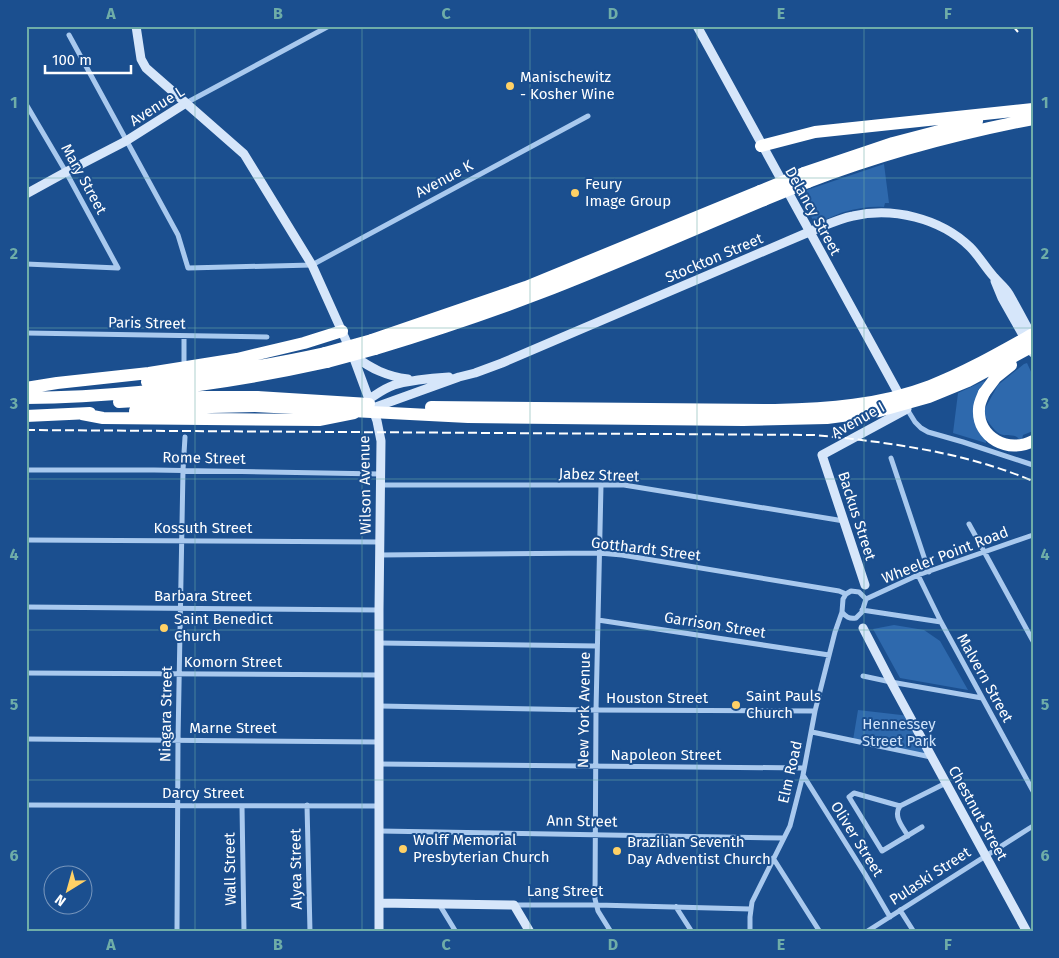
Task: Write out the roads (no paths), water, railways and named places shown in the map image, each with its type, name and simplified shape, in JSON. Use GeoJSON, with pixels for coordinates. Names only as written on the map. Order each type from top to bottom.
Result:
{"type":"FeatureCollection","features":[{"type":"Feature","properties":{"kind":"highway"},"geometry":{"type":"LineString","coordinates":[[761,146],[815,132],[1033,109]]}},
{"type":"Feature","properties":{"kind":"highway"},"geometry":{"type":"LineString","coordinates":[[26,398],[81,396],[179,388],[248,378],[443,328],[601,269],[854,155],[961,125],[1033,109]]}},
{"type":"Feature","properties":{"kind":"highway"},"geometry":{"type":"LineString","coordinates":[[806,177],[854,166],[976,131],[1033,119]]}},
{"type":"Feature","properties":{"kind":"highway"},"geometry":{"type":"LineString","coordinates":[[26,388],[218,363],[290,347],[342,331]]}},
{"type":"Feature","properties":{"kind":"highway"},"geometry":{"type":"LineString","coordinates":[[26,416],[200,407],[256,402],[443,407],[817,409],[869,403],[920,390],[968,369],[1033,336]]}},
{"type":"Feature","properties":{"kind":"highway"},"geometry":{"type":"LineString","coordinates":[[26,406],[80,405],[203,397],[468,417],[743,420],[832,418],[879,411],[929,397],[977,376],[1033,346]]}},
{"type":"Feature","properties":{"kind":"highway"},"geometry":{"type":"LineString","coordinates":[[1033,352],[1002,372],[992,382],[984,393],[979,408],[983,427],[995,440],[1009,446],[1024,446],[1033,441]]}},
{"type":"Feature","properties":{"kind":"highway"},"geometry":{"type":"LineString","coordinates":[[26,388],[123,384],[326,358]]}},
{"type":"Feature","properties":{"kind":"highway"},"geometry":{"type":"LineString","coordinates":[[82,414],[103,418],[319,420],[348,415],[371,403]]}},
{"type":"Feature","properties":{"kind":"main road","name":"Delancy Street"},"geometry":{"type":"LineString","coordinates":[[697,26],[761,146],[907,409]]}},
{"type":"Feature","properties":{"kind":"main road","name":"Wilson Avenue"},"geometry":{"type":"LineString","coordinates":[[136,30],[141,59],[146,68],[244,154],[312,265],[354,356],[377,421],[381,441],[379,932]]}},
{"type":"Feature","properties":{"kind":"main road","name":"Avenue L"},"geometry":{"type":"LineString","coordinates":[[26,194],[126,141],[186,103]]}},
{"type":"Feature","properties":{"kind":"main road","name":"Stockton Street"},"geometry":{"type":"LineString","coordinates":[[371,403],[502,363],[810,232],[853,216],[873,213],[897,214],[925,220],[944,228],[961,239],[977,255],[993,276]]}},
{"type":"Feature","properties":{"kind":"main road"},"geometry":{"type":"LineString","coordinates":[[993,276],[1009,294],[1033,336]]}},
{"type":"Feature","properties":{"kind":"main road"},"geometry":{"type":"LineString","coordinates":[[993,276],[1002,298],[1033,352]]}},
{"type":"Feature","properties":{"kind":"main road"},"geometry":{"type":"LineString","coordinates":[[354,356],[371,368],[395,378],[418,381]]}},
{"type":"Feature","properties":{"kind":"main road","name":"Stockton Street"},"geometry":{"type":"LineString","coordinates":[[371,403],[380,392],[393,385],[459,377]]}},
{"type":"Feature","properties":{"kind":"main road","name":"Avenue I"},"geometry":{"type":"LineString","coordinates":[[822,455],[907,409]]}},
{"type":"Feature","properties":{"kind":"main road","name":"Backus Street"},"geometry":{"type":"LineString","coordinates":[[822,455],[844,521],[862,589]]}},
{"type":"Feature","properties":{"kind":"main road","name":"Chestnut Street"},"geometry":{"type":"LineString","coordinates":[[863,628],[1027,932]]}},
{"type":"Feature","properties":{"kind":"main road","name":"Lang Street"},"geometry":{"type":"LineString","coordinates":[[379,903],[514,905]]}},
{"type":"Feature","properties":{"kind":"main road"},"geometry":{"type":"LineString","coordinates":[[514,905],[530,932]]}},
{"type":"Feature","properties":{"kind":"street","name":"Avenue L"},"geometry":{"type":"LineString","coordinates":[[186,103],[329,26]]}},
{"type":"Feature","properties":{"kind":"street"},"geometry":{"type":"LineString","coordinates":[[69,35],[178,235],[188,268],[312,265]]}},
{"type":"Feature","properties":{"kind":"street","name":"Mary Street"},"geometry":{"type":"LineString","coordinates":[[26,104],[66,172],[118,268],[26,264]]}},
{"type":"Feature","properties":{"kind":"street","name":"Avenue K"},"geometry":{"type":"LineString","coordinates":[[312,265],[588,116]]}},
{"type":"Feature","properties":{"kind":"street","name":"Paris Street"},"geometry":{"type":"LineString","coordinates":[[26,333],[267,337]]}},
{"type":"Feature","properties":{"kind":"street"},"geometry":{"type":"LineString","coordinates":[[184,336],[184,361]]}},
{"type":"Feature","properties":{"kind":"street"},"geometry":{"type":"LineString","coordinates":[[907,409],[920,428],[928,432],[1033,465]]}},
{"type":"Feature","properties":{"kind":"street","name":"Niagara Street"},"geometry":{"type":"LineString","coordinates":[[176,932],[180,609],[185,437]]}},
{"type":"Feature","properties":{"kind":"street"},"geometry":{"type":"LineString","coordinates":[[891,458],[929,572]]}},
{"type":"Feature","properties":{"kind":"street","name":"Rome Street"},"geometry":{"type":"LineString","coordinates":[[26,470],[183,470],[380,474]]}},
{"type":"Feature","properties":{"kind":"street","name":"Jabez Street"},"geometry":{"type":"LineString","coordinates":[[381,485],[624,485],[844,521]]}},
{"type":"Feature","properties":{"kind":"street","name":"New York Avenue"},"geometry":{"type":"LineString","coordinates":[[601,485],[596,710],[596,899],[598,911],[611,932]]}},
{"type":"Feature","properties":{"kind":"street"},"geometry":{"type":"LineString","coordinates":[[969,524],[1033,641]]}},
{"type":"Feature","properties":{"kind":"street","name":"Wheeler Point Road"},"geometry":{"type":"LineString","coordinates":[[865,598],[918,576],[1033,536]]}},
{"type":"Feature","properties":{"kind":"street","name":"Kossuth Street"},"geometry":{"type":"LineString","coordinates":[[26,540],[380,542]]}},
{"type":"Feature","properties":{"kind":"street","name":"Gotthardt Street"},"geometry":{"type":"LineString","coordinates":[[380,555],[599,553],[622,555],[839,590],[846,594]]}},
{"type":"Feature","properties":{"kind":"street","name":"Malvern Street"},"geometry":{"type":"LineString","coordinates":[[918,576],[940,622],[1033,791]]}},
{"type":"Feature","properties":{"kind":"street"},"geometry":{"type":"LineString","coordinates":[[846,594],[862,589]]}},
{"type":"Feature","properties":{"kind":"street"},"geometry":{"type":"LineString","coordinates":[[862,589],[865,598],[861,612],[863,628]]}},
{"type":"Feature","properties":{"kind":"street"},"geometry":{"type":"LineString","coordinates":[[862,589],[865,598]]}},
{"type":"Feature","properties":{"kind":"street","name":"Elm Road"},"geometry":{"type":"LineString","coordinates":[[750,932],[750,909],[752,902],[790,826],[803,775],[815,711],[842,612],[843,599],[846,594]]}},
{"type":"Feature","properties":{"kind":"street","name":"Barbara Street"},"geometry":{"type":"LineString","coordinates":[[26,607],[379,610]]}},
{"type":"Feature","properties":{"kind":"street"},"geometry":{"type":"LineString","coordinates":[[842,612],[863,628]]}},
{"type":"Feature","properties":{"kind":"street"},"geometry":{"type":"LineString","coordinates":[[861,612],[940,622]]}},
{"type":"Feature","properties":{"kind":"street"},"geometry":{"type":"LineString","coordinates":[[850,619],[856,618],[861,612]]}},
{"type":"Feature","properties":{"kind":"street","name":"Garrison Street"},"geometry":{"type":"LineString","coordinates":[[598,620],[829,656]]}},
{"type":"Feature","properties":{"kind":"street"},"geometry":{"type":"LineString","coordinates":[[380,643],[597,646]]}},
{"type":"Feature","properties":{"kind":"street","name":"Komorn Street"},"geometry":{"type":"LineString","coordinates":[[26,673],[380,675]]}},
{"type":"Feature","properties":{"kind":"street"},"geometry":{"type":"LineString","coordinates":[[863,676],[982,698]]}},
{"type":"Feature","properties":{"kind":"street","name":"Houston Street"},"geometry":{"type":"LineString","coordinates":[[380,706],[596,710],[815,711]]}},
{"type":"Feature","properties":{"kind":"street"},"geometry":{"type":"LineString","coordinates":[[812,732],[932,757]]}},
{"type":"Feature","properties":{"kind":"street","name":"Marne Street"},"geometry":{"type":"LineString","coordinates":[[26,739],[380,742]]}},
{"type":"Feature","properties":{"kind":"street","name":"Napoleon Street"},"geometry":{"type":"LineString","coordinates":[[379,764],[803,768]]}},
{"type":"Feature","properties":{"kind":"street","name":"Oliver Street"},"geometry":{"type":"LineString","coordinates":[[803,775],[890,917]]}},
{"type":"Feature","properties":{"kind":"street"},"geometry":{"type":"LineString","coordinates":[[908,836],[897,817],[897,811],[900,806],[946,783]]}},
{"type":"Feature","properties":{"kind":"street"},"geometry":{"type":"LineString","coordinates":[[900,806],[854,793],[849,797],[882,851],[922,827]]}},
{"type":"Feature","properties":{"kind":"street","name":"Darcy Street"},"geometry":{"type":"LineString","coordinates":[[26,805],[379,806]]}},
{"type":"Feature","properties":{"kind":"street","name":"Alyea Street"},"geometry":{"type":"LineString","coordinates":[[307,805],[310,932]]}},
{"type":"Feature","properties":{"kind":"street","name":"Wall Street"},"geometry":{"type":"LineString","coordinates":[[242,806],[244,932]]}},
{"type":"Feature","properties":{"kind":"street","name":"Pulaski Street"},"geometry":{"type":"LineString","coordinates":[[866,932],[1033,826]]}},
{"type":"Feature","properties":{"kind":"street","name":"Ann Street"},"geometry":{"type":"LineString","coordinates":[[380,832],[783,838]]}},
{"type":"Feature","properties":{"kind":"street"},"geometry":{"type":"LineString","coordinates":[[774,858],[820,932]]}},
{"type":"Feature","properties":{"kind":"street"},"geometry":{"type":"LineString","coordinates":[[439,904],[456,932]]}},
{"type":"Feature","properties":{"kind":"street","name":"Lang Street"},"geometry":{"type":"LineString","coordinates":[[514,905],[676,906],[750,909]]}},
{"type":"Feature","properties":{"kind":"street"},"geometry":{"type":"LineString","coordinates":[[676,906],[692,932]]}},
{"type":"Feature","properties":{"kind":"street"},"geometry":{"type":"LineString","coordinates":[[900,910],[914,932]]}},
{"type":"Feature","properties":{"kind":"railway"},"geometry":{"type":"LineString","coordinates":[[1013,26],[1018,32]]}},
{"type":"Feature","properties":{"kind":"railway"},"geometry":{"type":"LineString","coordinates":[[26,430],[814,435],[870,441],[925,450],[980,463],[1033,481]]}},
{"type":"Feature","properties":{"kind":"place","name":"Manischewitz - Kosher Wine"},"geometry":{"type":"Point","coordinates":[510,86]}},
{"type":"Feature","properties":{"kind":"place","name":"Feury Image Group"},"geometry":{"type":"Point","coordinates":[575,193]}},
{"type":"Feature","properties":{"kind":"place","name":"Saint Benedict Church"},"geometry":{"type":"Point","coordinates":[164,628]}},
{"type":"Feature","properties":{"kind":"place","name":"Saint Pauls Church"},"geometry":{"type":"Point","coordinates":[736,705]}},
{"type":"Feature","properties":{"kind":"place","name":"Wolff Memorial Presbyterian Church"},"geometry":{"type":"Point","coordinates":[403,849]}},
{"type":"Feature","properties":{"kind":"place","name":"Brazilian Seventh Day Adventist Church"},"geometry":{"type":"Point","coordinates":[617,851]}},
{"type":"Feature","properties":{"kind":"park label","name":"Hennessey Street Park"},"geometry":{"type":"Point","coordinates":[899,732]}}]}
